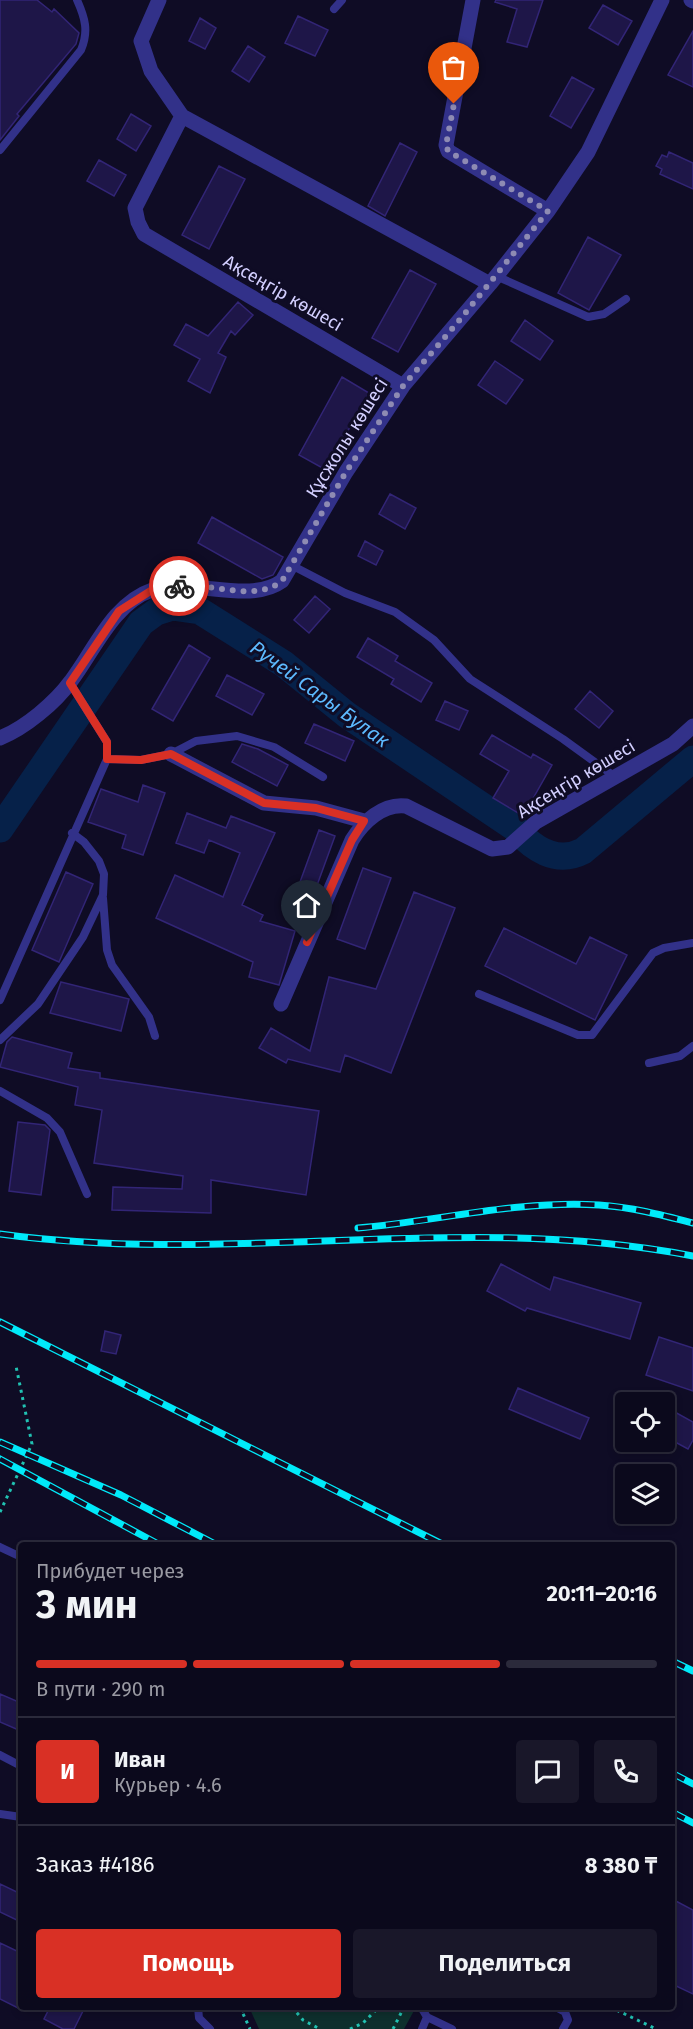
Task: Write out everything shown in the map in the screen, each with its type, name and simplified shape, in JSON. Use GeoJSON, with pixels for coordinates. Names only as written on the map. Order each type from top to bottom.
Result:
{"type":"FeatureCollection","features":[{"type":"Feature","properties":{"kind":"street"},"geometry":{"type":"LineString","coordinates":[[159,0],[141,41],[151,71],[182,116],[493,280]]}},
{"type":"Feature","properties":{"kind":"street"},"geometry":{"type":"LineString","coordinates":[[473,0],[446,145],[448,151],[548,211]]}},
{"type":"Feature","properties":{"kind":"street","name":"Құсжолы көшесі"},"geometry":{"type":"LineString","coordinates":[[0,738],[10,734],[46,706],[70,683],[119,611],[152,590],[184,585],[247,591],[273,588],[282,581],[293,566],[346,472],[403,386],[548,211],[588,152],[662,0]]}},
{"type":"Feature","properties":{"kind":"street","name":"Ақсеңгір көшесі"},"geometry":{"type":"LineString","coordinates":[[182,116],[135,208],[144,234],[403,386]]}},
{"type":"Feature","properties":{"kind":"street","name":"Ақсеңгір көшесі"},"geometry":{"type":"LineString","coordinates":[[364,821],[394,807],[406,806],[492,849],[508,847],[536,822],[673,744],[693,726]]}},
{"type":"Feature","properties":{"kind":"street"},"geometry":{"type":"LineString","coordinates":[[171,754],[264,803],[316,808],[364,821],[352,840],[280,1004]]}},
{"type":"Feature","properties":{"kind":"lane"},"geometry":{"type":"LineString","coordinates":[[0,150],[81,50],[87,36],[85,20],[77,0]]}},
{"type":"Feature","properties":{"kind":"lane"},"geometry":{"type":"LineString","coordinates":[[334,9],[342,0]]}},
{"type":"Feature","properties":{"kind":"lane"},"geometry":{"type":"LineString","coordinates":[[493,280],[588,317],[604,314],[626,299]]}},
{"type":"Feature","properties":{"kind":"lane"},"geometry":{"type":"LineString","coordinates":[[293,566],[345,593],[395,612],[434,640],[471,679],[614,776]]}},
{"type":"Feature","properties":{"kind":"lane"},"geometry":{"type":"LineString","coordinates":[[0,1000],[72,833],[107,759],[107,742],[70,683]]}},
{"type":"Feature","properties":{"kind":"lane"},"geometry":{"type":"LineString","coordinates":[[107,759],[141,760],[171,754],[196,741],[237,736],[273,747],[323,777]]}},
{"type":"Feature","properties":{"kind":"lane"},"geometry":{"type":"LineString","coordinates":[[72,833],[84,842],[99,861],[104,874],[103,895],[107,950],[112,965],[149,1017],[155,1036]]}},
{"type":"Feature","properties":{"kind":"lane"},"geometry":{"type":"LineString","coordinates":[[0,1040],[38,1004],[83,937],[103,895]]}},
{"type":"Feature","properties":{"kind":"lane"},"geometry":{"type":"LineString","coordinates":[[479,994],[578,1035],[592,1035],[653,953],[664,948],[693,943]]}},
{"type":"Feature","properties":{"kind":"lane"},"geometry":{"type":"LineString","coordinates":[[649,1063],[680,1056],[693,1046]]}},
{"type":"Feature","properties":{"kind":"lane"},"geometry":{"type":"LineString","coordinates":[[0,1091],[47,1118],[60,1132],[87,1194]]}},
{"type":"Feature","properties":{"kind":"lane"},"geometry":{"type":"LineString","coordinates":[[0,1547],[18,1556]]}},
{"type":"Feature","properties":{"kind":"lane"},"geometry":{"type":"LineString","coordinates":[[0,1755],[18,1764]]}},
{"type":"Feature","properties":{"kind":"lane"},"geometry":{"type":"LineString","coordinates":[[0,1814],[18,1817]]}},
{"type":"Feature","properties":{"kind":"lane"},"geometry":{"type":"LineString","coordinates":[[198,2010],[199,2018],[210,2029]]}},
{"type":"Feature","properties":{"kind":"lane"},"geometry":{"type":"LineString","coordinates":[[423,2010],[427,2017],[452,2029]]}},
{"type":"Feature","properties":{"kind":"lane"},"geometry":{"type":"LineString","coordinates":[[561,2010],[565,2012],[567,2020],[563,2029]]}},
{"type":"Feature","properties":{"kind":"lane"},"geometry":{"type":"LineString","coordinates":[[422,2029],[427,2017]]}},
{"type":"Feature","properties":{"kind":"path"},"geometry":{"type":"LineString","coordinates":[[0,1512],[32,1444],[16,1366]]}},
{"type":"Feature","properties":{"kind":"path"},"geometry":{"type":"LineString","coordinates":[[241,2010],[250,2029]]}},
{"type":"Feature","properties":{"kind":"path"},"geometry":{"type":"LineString","coordinates":[[295,2010],[303,2020],[320,2029]]}},
{"type":"Feature","properties":{"kind":"path"},"geometry":{"type":"LineString","coordinates":[[352,2029],[372,2016],[377,2010]]}},
{"type":"Feature","properties":{"kind":"path"},"geometry":{"type":"LineString","coordinates":[[393,2029],[402,2010]]}},
{"type":"Feature","properties":{"kind":"path"},"geometry":{"type":"LineString","coordinates":[[616,2010],[656,2029]]}},
{"type":"Feature","properties":{"kind":"green space"},"geometry":{"type":"Polygon","coordinates":[[[250,2010],[414,2010],[404,2029],[259,2029],[250,2010]]]}},
{"type":"Feature","properties":{"kind":"building"},"geometry":{"type":"Polygon","coordinates":[[[0,0],[37,0],[52,12],[54,9],[79,33],[76,44],[17,114],[19,116],[0,140],[0,0]]]}},
{"type":"Feature","properties":{"kind":"building"},"geometry":{"type":"Polygon","coordinates":[[[496,0],[543,0],[527,47],[507,42],[517,9],[495,2],[496,0]]]}},
{"type":"Feature","properties":{"kind":"building"},"geometry":{"type":"Polygon","coordinates":[[[603,5],[632,21],[618,45],[589,28],[603,5]]]}},
{"type":"Feature","properties":{"kind":"building"},"geometry":{"type":"Polygon","coordinates":[[[298,16],[328,30],[315,56],[285,43],[298,16]]]}},
{"type":"Feature","properties":{"kind":"building"},"geometry":{"type":"Polygon","coordinates":[[[200,18],[216,28],[205,49],[189,41],[200,18]]]}},
{"type":"Feature","properties":{"kind":"building"},"geometry":{"type":"Polygon","coordinates":[[[693,31],[693,87],[668,75],[693,31]]]}},
{"type":"Feature","properties":{"kind":"building"},"geometry":{"type":"Polygon","coordinates":[[[248,46],[265,57],[249,82],[232,71],[248,46]]]}},
{"type":"Feature","properties":{"kind":"building"},"geometry":{"type":"Polygon","coordinates":[[[572,77],[594,89],[571,128],[550,116],[572,77]]]}},
{"type":"Feature","properties":{"kind":"building"},"geometry":{"type":"Polygon","coordinates":[[[131,114],[151,126],[136,151],[117,139],[131,114]]]}},
{"type":"Feature","properties":{"kind":"building"},"geometry":{"type":"Polygon","coordinates":[[[400,143],[417,152],[385,216],[368,206],[400,143]]]}},
{"type":"Feature","properties":{"kind":"building"},"geometry":{"type":"Polygon","coordinates":[[[669,152],[693,163],[693,189],[660,174],[662,169],[656,166],[662,155],[667,157],[669,152]]]}},
{"type":"Feature","properties":{"kind":"building"},"geometry":{"type":"Polygon","coordinates":[[[99,160],[126,175],[114,196],[87,181],[99,160]]]}},
{"type":"Feature","properties":{"kind":"building"},"geometry":{"type":"Polygon","coordinates":[[[219,166],[245,179],[209,249],[182,235],[219,166]]]}},
{"type":"Feature","properties":{"kind":"building"},"geometry":{"type":"Polygon","coordinates":[[[588,237],[621,255],[589,310],[558,293],[588,237]]]}},
{"type":"Feature","properties":{"kind":"building"},"geometry":{"type":"Polygon","coordinates":[[[410,270],[436,284],[398,352],[372,338],[410,270]]]}},
{"type":"Feature","properties":{"kind":"building"},"geometry":{"type":"Polygon","coordinates":[[[238,302],[253,315],[235,335],[231,331],[218,353],[226,357],[210,393],[188,381],[200,359],[174,345],[186,324],[208,336],[238,302]]]}},
{"type":"Feature","properties":{"kind":"building"},"geometry":{"type":"Polygon","coordinates":[[[525,320],[553,341],[540,360],[511,341],[525,320]]]}},
{"type":"Feature","properties":{"kind":"building"},"geometry":{"type":"Polygon","coordinates":[[[495,361],[523,380],[506,404],[478,385],[495,361]]]}},
{"type":"Feature","properties":{"kind":"building"},"geometry":{"type":"Polygon","coordinates":[[[342,377],[369,393],[326,470],[299,455],[342,377]]]}},
{"type":"Feature","properties":{"kind":"building"},"geometry":{"type":"Polygon","coordinates":[[[390,494],[416,508],[405,529],[379,514],[390,494]]]}},
{"type":"Feature","properties":{"kind":"building"},"geometry":{"type":"Polygon","coordinates":[[[212,517],[283,557],[273,575],[262,579],[198,543],[212,517]]]}},
{"type":"Feature","properties":{"kind":"building"},"geometry":{"type":"Polygon","coordinates":[[[365,541],[383,551],[376,565],[358,556],[365,541]]]}},
{"type":"Feature","properties":{"kind":"building"},"geometry":{"type":"Polygon","coordinates":[[[315,596],[330,609],[309,633],[294,620],[315,596]]]}},
{"type":"Feature","properties":{"kind":"building"},"geometry":{"type":"Polygon","coordinates":[[[368,638],[398,656],[395,661],[432,683],[421,702],[391,684],[394,679],[357,657],[368,638]]]}},
{"type":"Feature","properties":{"kind":"building"},"geometry":{"type":"Polygon","coordinates":[[[189,645],[210,658],[173,721],[152,709],[189,645]]]}},
{"type":"Feature","properties":{"kind":"building"},"geometry":{"type":"Polygon","coordinates":[[[227,675],[264,694],[252,715],[216,696],[227,675]]]}},
{"type":"Feature","properties":{"kind":"building"},"geometry":{"type":"Polygon","coordinates":[[[590,691],[613,711],[599,728],[575,709],[590,691]]]}},
{"type":"Feature","properties":{"kind":"building"},"geometry":{"type":"Polygon","coordinates":[[[445,701],[468,711],[459,730],[436,720],[445,701]]]}},
{"type":"Feature","properties":{"kind":"building"},"geometry":{"type":"Polygon","coordinates":[[[314,724],[354,741],[345,761],[305,743],[314,724]]]}},
{"type":"Feature","properties":{"kind":"building"},"geometry":{"type":"Polygon","coordinates":[[[492,735],[531,758],[533,754],[552,765],[523,816],[493,798],[509,771],[480,754],[492,735]]]}},
{"type":"Feature","properties":{"kind":"building"},"geometry":{"type":"Polygon","coordinates":[[[242,744],[258,749],[288,765],[277,786],[232,762],[242,744]]]}},
{"type":"Feature","properties":{"kind":"building"},"geometry":{"type":"Polygon","coordinates":[[[143,785],[165,793],[143,855],[122,848],[126,835],[88,822],[101,789],[138,802],[143,785]]]}},
{"type":"Feature","properties":{"kind":"building"},"geometry":{"type":"Polygon","coordinates":[[[187,813],[226,828],[231,816],[275,833],[242,905],[263,915],[260,921],[295,931],[279,985],[249,977],[253,962],[156,918],[175,875],[223,897],[240,853],[209,840],[204,853],[176,843],[187,813]]]}},
{"type":"Feature","properties":{"kind":"building"},"geometry":{"type":"Polygon","coordinates":[[[319,830],[335,836],[316,888],[300,882],[319,830]]]}},
{"type":"Feature","properties":{"kind":"building"},"geometry":{"type":"Polygon","coordinates":[[[363,868],[391,878],[365,949],[337,939],[363,868]]]}},
{"type":"Feature","properties":{"kind":"building"},"geometry":{"type":"Polygon","coordinates":[[[66,872],[93,884],[59,962],[32,950],[66,872]]]}},
{"type":"Feature","properties":{"kind":"building"},"geometry":{"type":"Polygon","coordinates":[[[414,892],[455,908],[391,1073],[345,1055],[340,1072],[288,1059],[286,1063],[259,1048],[271,1028],[310,1051],[329,977],[376,989],[414,892]]]}},
{"type":"Feature","properties":{"kind":"building"},"geometry":{"type":"Polygon","coordinates":[[[504,928],[576,964],[590,937],[627,955],[595,1020],[485,966],[504,928]]]}},
{"type":"Feature","properties":{"kind":"building"},"geometry":{"type":"Polygon","coordinates":[[[61,982],[129,999],[121,1031],[50,1013],[61,982]]]}},
{"type":"Feature","properties":{"kind":"building"},"geometry":{"type":"Polygon","coordinates":[[[12,1037],[72,1053],[68,1068],[100,1073],[100,1078],[319,1111],[306,1195],[211,1180],[211,1213],[112,1210],[113,1187],[182,1189],[183,1176],[94,1163],[102,1110],[75,1105],[78,1087],[0,1067],[7,1042],[12,1037]]]}},
{"type":"Feature","properties":{"kind":"building"},"geometry":{"type":"Polygon","coordinates":[[[18,1122],[45,1125],[50,1130],[41,1195],[9,1191],[18,1122]]]}},
{"type":"Feature","properties":{"kind":"building"},"geometry":{"type":"Polygon","coordinates":[[[501,1264],[550,1290],[554,1277],[641,1303],[630,1339],[527,1308],[525,1311],[487,1291],[501,1264]]]}},
{"type":"Feature","properties":{"kind":"building"},"geometry":{"type":"Polygon","coordinates":[[[105,1331],[121,1335],[116,1354],[101,1351],[105,1331]]]}},
{"type":"Feature","properties":{"kind":"building"},"geometry":{"type":"Polygon","coordinates":[[[659,1337],[693,1348],[693,1391],[646,1375],[659,1337]]]}},
{"type":"Feature","properties":{"kind":"building"},"geometry":{"type":"Polygon","coordinates":[[[518,1388],[589,1418],[580,1439],[509,1409],[518,1388]]]}},
{"type":"Feature","properties":{"kind":"building"},"geometry":{"type":"Polygon","coordinates":[[[675,1412],[693,1422],[693,1440],[688,1449],[675,1442],[675,1412]]]}},
{"type":"Feature","properties":{"kind":"building"},"geometry":{"type":"Polygon","coordinates":[[[0,1694],[18,1702],[18,1730],[0,1722],[0,1694]]]}},
{"type":"Feature","properties":{"kind":"building"},"geometry":{"type":"Polygon","coordinates":[[[0,1884],[18,1893],[18,1921],[0,1912],[0,1884]]]}},
{"type":"Feature","properties":{"kind":"building"},"geometry":{"type":"Polygon","coordinates":[[[675,1901],[693,1910],[693,1994],[675,1985],[675,1901]]]}},
{"type":"Feature","properties":{"kind":"building"},"geometry":{"type":"Polygon","coordinates":[[[0,1943],[18,1952],[18,2008],[0,1999],[0,1943]]]}},
{"type":"Feature","properties":{"kind":"building"},"geometry":{"type":"Polygon","coordinates":[[[48,2010],[84,2010],[74,2029],[63,2029],[44,2019],[48,2010]]]}},
{"type":"Feature","properties":{"kind":"waterway","name":"Ручей Сары Булак"},"geometry":{"type":"LineString","coordinates":[[0,829],[141,623],[156,612],[172,607],[200,611],[284,664],[347,715],[515,828],[537,848],[554,855],[573,855],[583,851],[693,759]]}},
{"type":"Feature","properties":{"kind":"railway"},"geometry":{"type":"LineString","coordinates":[[358,1228],[508,1208],[568,1204],[623,1208],[693,1223]]}},
{"type":"Feature","properties":{"kind":"railway"},"geometry":{"type":"LineString","coordinates":[[0,1234],[87,1242],[174,1245],[520,1238],[606,1243],[693,1256]]}},
{"type":"Feature","properties":{"kind":"railway"},"geometry":{"type":"LineString","coordinates":[[0,1322],[438,1542]]}},
{"type":"Feature","properties":{"kind":"railway"},"geometry":{"type":"LineString","coordinates":[[0,1442],[121,1495],[211,1542]]}},
{"type":"Feature","properties":{"kind":"railway"},"geometry":{"type":"LineString","coordinates":[[0,1459],[154,1542]]}},
{"type":"Feature","properties":{"kind":"railway"},"geometry":{"type":"LineString","coordinates":[[675,1662],[693,1671]]}},
{"type":"Feature","properties":{"kind":"railway"},"geometry":{"type":"LineString","coordinates":[[675,1775],[693,1784]]}},
{"type":"Feature","properties":{"kind":"railway"},"geometry":{"type":"LineString","coordinates":[[675,1814],[693,1823]]}},
{"type":"Feature","properties":{"kind":"way so far"},"geometry":{"type":"LineString","coordinates":[[179,586],[247,591],[273,588],[282,581],[293,566],[346,472],[403,386],[490,284],[548,211],[448,151],[446,145],[454,104]]}},
{"type":"Feature","properties":{"kind":"route"},"geometry":{"type":"LineString","coordinates":[[179,586],[152,590],[119,611],[70,683],[107,742],[107,759],[141,760],[171,754],[264,803],[316,808],[364,821],[352,840],[307,942]]}}]}
